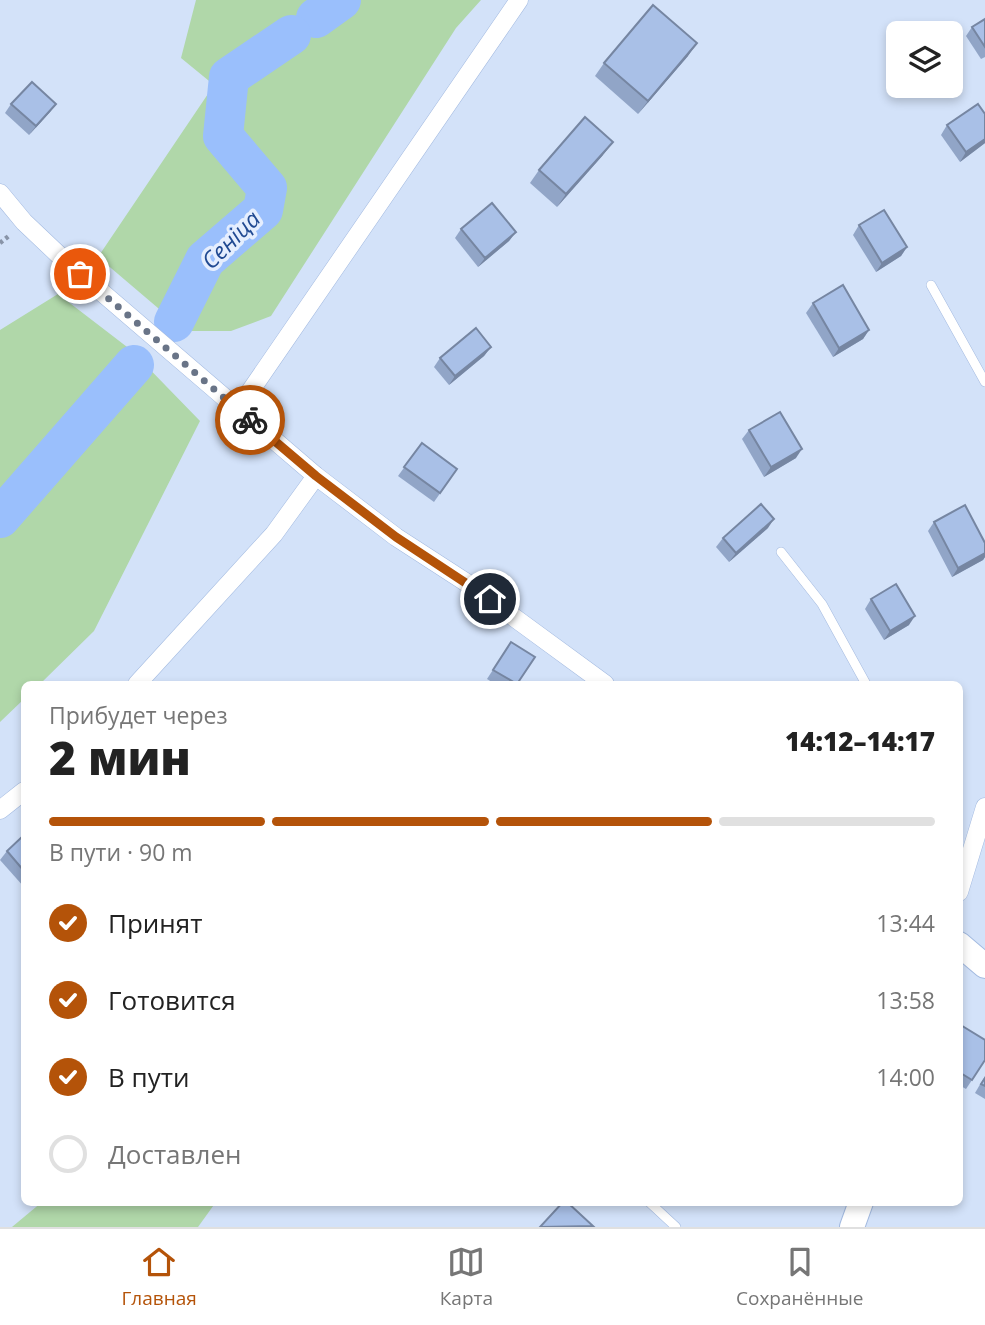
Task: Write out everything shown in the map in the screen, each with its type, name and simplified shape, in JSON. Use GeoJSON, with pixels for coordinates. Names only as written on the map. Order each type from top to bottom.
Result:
{"type":"FeatureCollection","features":[{"type":"Feature","properties":{"kind":"street"},"geometry":{"type":"LineString","coordinates":[[238,409],[519,0]]}},
{"type":"Feature","properties":{"kind":"street"},"geometry":{"type":"LineString","coordinates":[[0,193],[24,222],[63,259],[316,476],[396,537],[467,583],[601,681]]}},
{"type":"Feature","properties":{"kind":"street"},"geometry":{"type":"LineString","coordinates":[[140,681],[274,534],[316,476]]}},
{"type":"Feature","properties":{"kind":"street"},"geometry":{"type":"LineString","coordinates":[[0,810],[21,793]]}},
{"type":"Feature","properties":{"kind":"street"},"geometry":{"type":"LineString","coordinates":[[963,879],[985,807]]}},
{"type":"Feature","properties":{"kind":"street"},"geometry":{"type":"LineString","coordinates":[[963,947],[985,966]]}},
{"type":"Feature","properties":{"kind":"lane"},"geometry":{"type":"LineString","coordinates":[[930,285],[985,382]]}},
{"type":"Feature","properties":{"kind":"lane"},"geometry":{"type":"LineString","coordinates":[[781,552],[822,604],[864,681]]}},
{"type":"Feature","properties":{"kind":"lane"},"geometry":{"type":"LineString","coordinates":[[653,1206],[676,1227]]}},
{"type":"Feature","properties":{"kind":"green space"},"geometry":{"type":"Polygon","coordinates":[[[196,0],[481,0],[456,28],[271,316],[231,331],[185,331],[98,257],[214,85],[181,58],[196,0]]]}},
{"type":"Feature","properties":{"kind":"green space"},"geometry":{"type":"Polygon","coordinates":[[[58,294],[131,350],[200,421],[94,631],[43,681],[21,681],[21,702],[0,722],[0,330],[58,294]]]}},
{"type":"Feature","properties":{"kind":"green space"},"geometry":{"type":"Polygon","coordinates":[[[37,1206],[213,1206],[198,1227],[12,1227],[37,1206]]]}},
{"type":"Feature","properties":{"kind":"building"},"geometry":{"type":"Polygon","coordinates":[[[653,5],[697,43],[648,101],[604,63],[653,5]]]}},
{"type":"Feature","properties":{"kind":"building"},"geometry":{"type":"Polygon","coordinates":[[[985,19],[985,47],[972,27],[985,19]]]}},
{"type":"Feature","properties":{"kind":"building"},"geometry":{"type":"Polygon","coordinates":[[[32,82],[56,104],[36,126],[11,104],[32,82]]]}},
{"type":"Feature","properties":{"kind":"building"},"geometry":{"type":"Polygon","coordinates":[[[978,104],[985,114],[985,139],[966,152],[947,125],[978,104]]]}},
{"type":"Feature","properties":{"kind":"building"},"geometry":{"type":"Polygon","coordinates":[[[585,117],[613,142],[566,194],[539,170],[585,117]]]}},
{"type":"Feature","properties":{"kind":"building"},"geometry":{"type":"Polygon","coordinates":[[[492,203],[516,232],[485,258],[461,229],[492,203]]]}},
{"type":"Feature","properties":{"kind":"building"},"geometry":{"type":"Polygon","coordinates":[[[884,210],[907,247],[882,263],[859,225],[884,210]]]}},
{"type":"Feature","properties":{"kind":"building"},"geometry":{"type":"Polygon","coordinates":[[[843,285],[869,330],[839,348],[813,303],[843,285]]]}},
{"type":"Feature","properties":{"kind":"building"},"geometry":{"type":"Polygon","coordinates":[[[476,328],[491,347],[455,376],[440,358],[476,328]]]}},
{"type":"Feature","properties":{"kind":"building"},"geometry":{"type":"Polygon","coordinates":[[[780,412],[802,449],[771,467],[749,430],[780,412]]]}},
{"type":"Feature","properties":{"kind":"building"},"geometry":{"type":"Polygon","coordinates":[[[422,443],[457,469],[440,493],[404,467],[422,443]]]}},
{"type":"Feature","properties":{"kind":"building"},"geometry":{"type":"Polygon","coordinates":[[[761,504],[774,519],[736,553],[723,538],[761,504]]]}},
{"type":"Feature","properties":{"kind":"building"},"geometry":{"type":"Polygon","coordinates":[[[965,505],[985,543],[985,553],[958,568],[934,522],[965,505]]]}},
{"type":"Feature","properties":{"kind":"building"},"geometry":{"type":"Polygon","coordinates":[[[896,584],[915,616],[890,631],[871,599],[896,584]]]}},
{"type":"Feature","properties":{"kind":"building"},"geometry":{"type":"Polygon","coordinates":[[[511,642],[535,657],[519,681],[512,681],[493,670],[511,642]]]}},
{"type":"Feature","properties":{"kind":"building"},"geometry":{"type":"Polygon","coordinates":[[[21,838],[21,867],[7,851],[21,838]]]}},
{"type":"Feature","properties":{"kind":"building"},"geometry":{"type":"Polygon","coordinates":[[[963,1026],[985,1040],[985,1060],[972,1080],[963,1074],[963,1026]]]}},
{"type":"Feature","properties":{"kind":"building"},"geometry":{"type":"Polygon","coordinates":[[[559,1206],[571,1206],[593,1226],[540,1227],[559,1206]]]}},
{"type":"Feature","properties":{"kind":"waterway","name":"Сеніца"},"geometry":{"type":"LineString","coordinates":[[316,18],[341,0]]}},
{"type":"Feature","properties":{"kind":"waterway","name":"Сеніца"},"geometry":{"type":"LineString","coordinates":[[174,322],[205,260],[263,210],[267,188],[223,136],[229,77],[291,35]]}},
{"type":"Feature","properties":{"kind":"waterway","name":"Сеніца"},"geometry":{"type":"LineString","coordinates":[[0,518],[134,365]]}},
{"type":"Feature","properties":{"kind":"way so far"},"geometry":{"type":"LineString","coordinates":[[80,274],[250,420]]}},
{"type":"Feature","properties":{"kind":"route"},"geometry":{"type":"LineString","coordinates":[[250,420],[316,476],[396,537],[490,599]]}}]}
